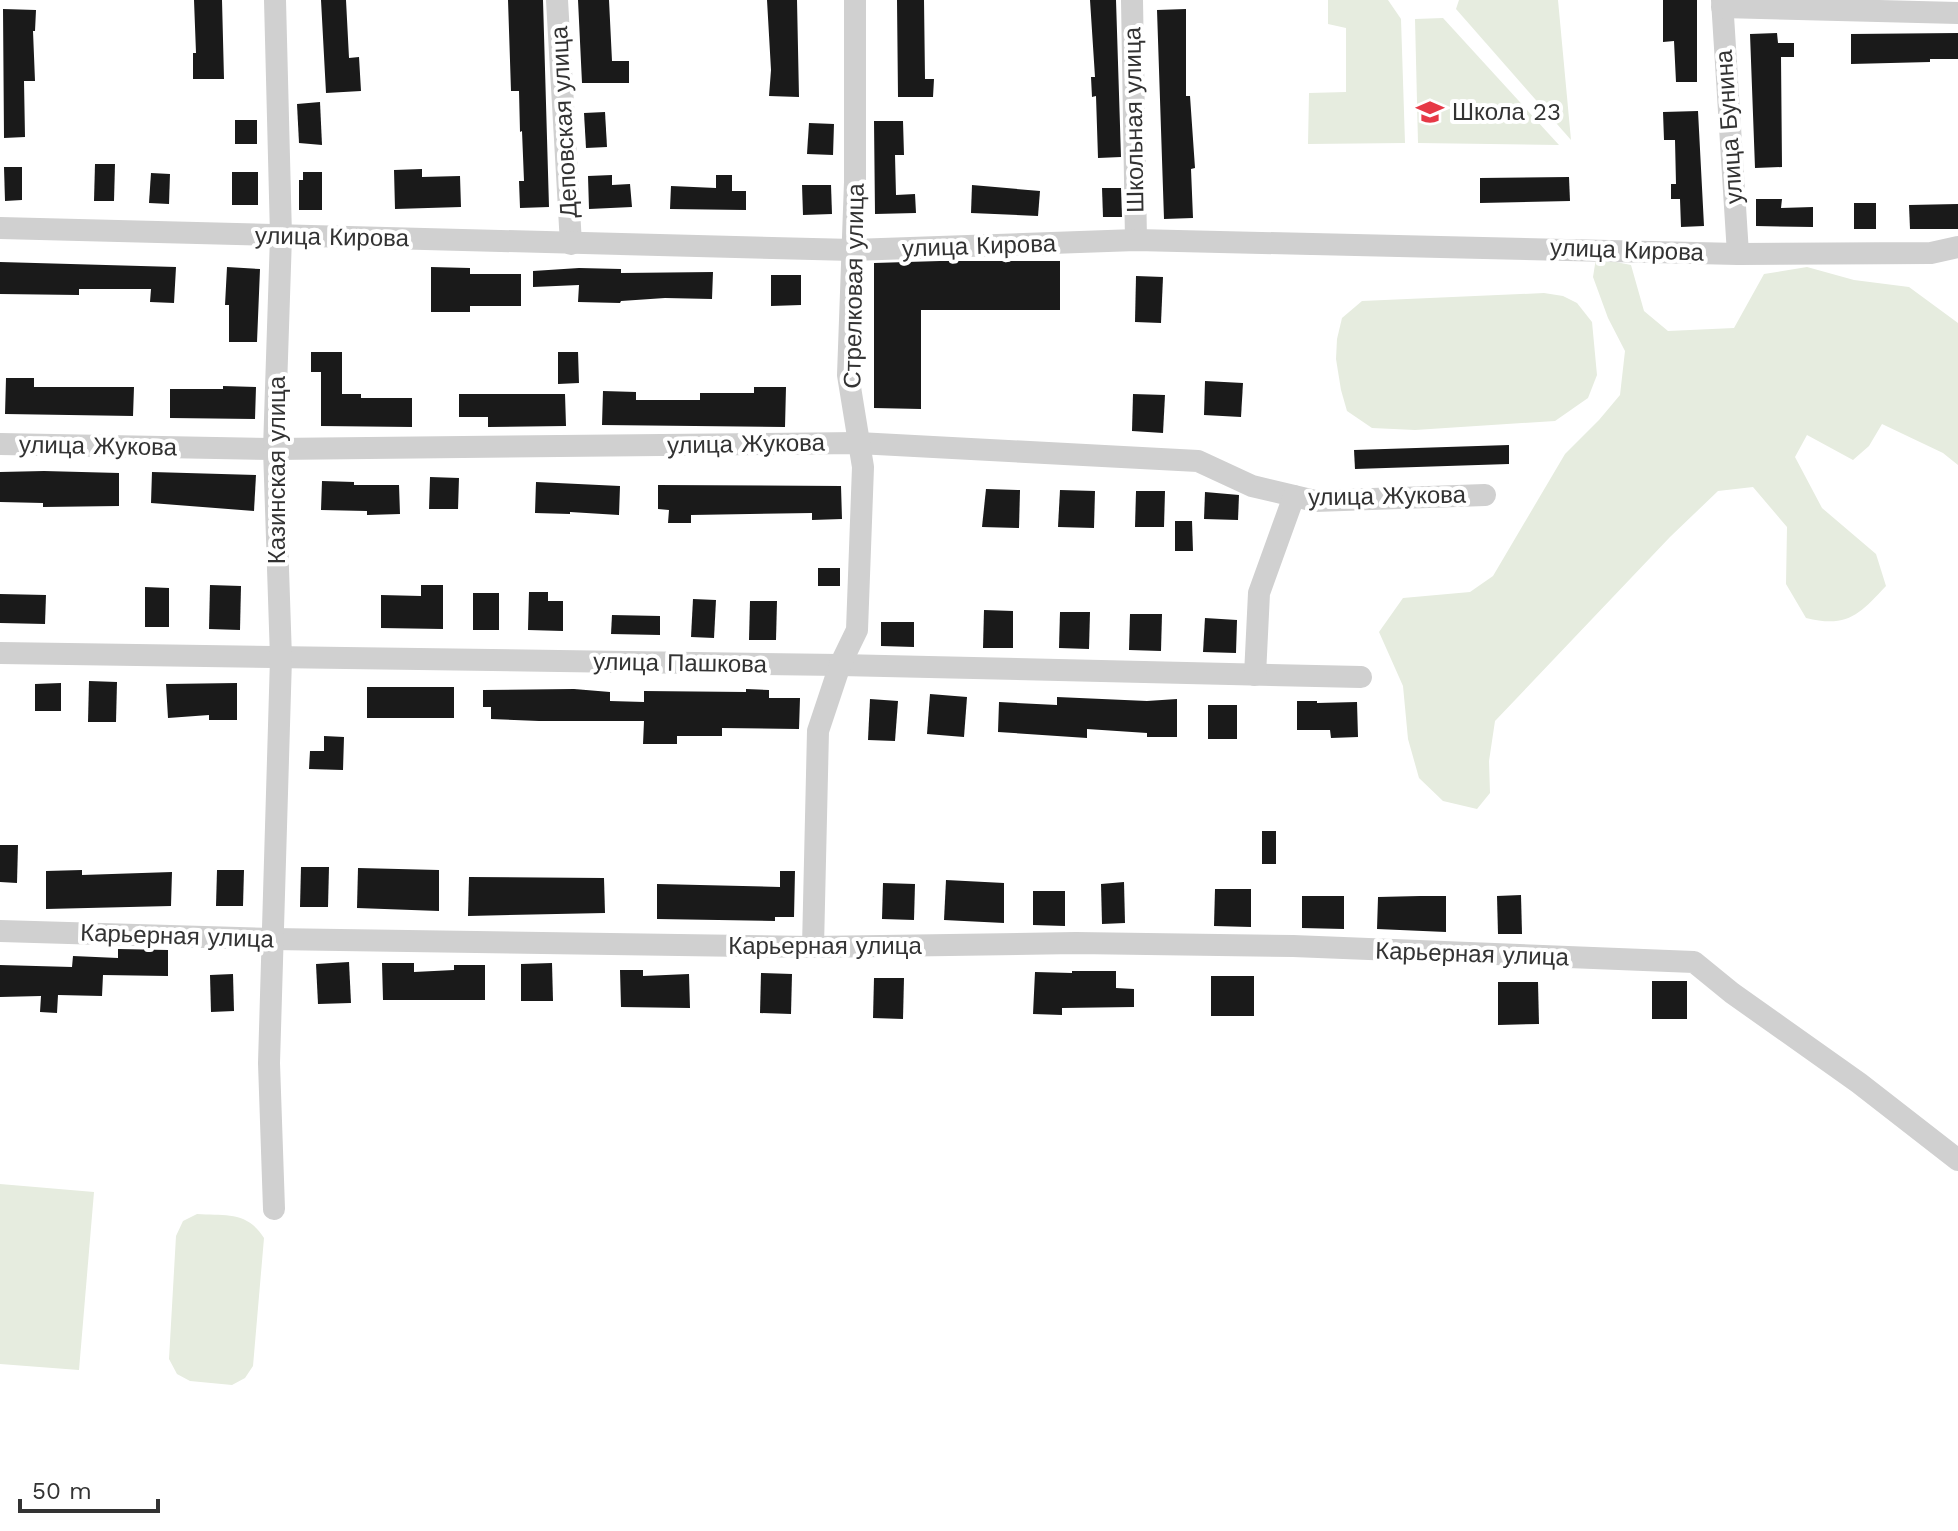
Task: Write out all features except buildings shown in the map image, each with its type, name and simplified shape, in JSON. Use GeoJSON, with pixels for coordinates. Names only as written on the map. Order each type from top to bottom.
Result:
{"type":"FeatureCollection","features":[{"type":"Feature","properties":{"kind":"street","name":"Казинская улица"},"geometry":{"type":"LineString","coordinates":[[274,1209],[269,1063],[281,658],[274,449],[281,236],[275,0]]}},
{"type":"Feature","properties":{"kind":"street","name":"Деповская улица"},"geometry":{"type":"LineString","coordinates":[[557,0],[571,244]]}},
{"type":"Feature","properties":{"kind":"street","name":"Стрелковая улица"},"geometry":{"type":"LineString","coordinates":[[813,947],[818,731],[840,665],[857,630],[863,467],[848,375],[853,250],[855,0]]}},
{"type":"Feature","properties":{"kind":"street","name":"Школьная улица"},"geometry":{"type":"LineString","coordinates":[[1132,0],[1136,240]]}},
{"type":"Feature","properties":{"kind":"street"},"geometry":{"type":"LineString","coordinates":[[1722,4],[1958,13]]}},
{"type":"Feature","properties":{"kind":"street","name":"улица Бунина"},"geometry":{"type":"LineString","coordinates":[[1722,4],[1738,254]]}},
{"type":"Feature","properties":{"kind":"street","name":"улица Кирова"},"geometry":{"type":"LineString","coordinates":[[0,228],[853,250],[1136,240],[1738,254],[1931,253],[1958,247]]}},
{"type":"Feature","properties":{"kind":"street","name":"улица Жукова"},"geometry":{"type":"LineString","coordinates":[[0,444],[274,449],[858,443],[1198,461],[1252,486],[1315,501],[1485,495]]}},
{"type":"Feature","properties":{"kind":"street"},"geometry":{"type":"LineString","coordinates":[[1255,675],[1259,593],[1294,496]]}},
{"type":"Feature","properties":{"kind":"street","name":"улица Пашкова"},"geometry":{"type":"LineString","coordinates":[[0,653],[840,665],[1361,677]]}},
{"type":"Feature","properties":{"kind":"street","name":"Карьерная улица"},"geometry":{"type":"LineString","coordinates":[[0,931],[272,939],[813,947],[1076,943],[1231,945],[1694,962],[1958,1160]]}},
{"type":"Feature","properties":{"kind":"shaded area"},"geometry":{"type":"Polygon","coordinates":[[[1328,0],[1388,0],[1401,19],[1405,143],[1308,144],[1309,93],[1346,92],[1346,28],[1328,24],[1328,0]]]}},
{"type":"Feature","properties":{"kind":"shaded area"},"geometry":{"type":"Polygon","coordinates":[[[1459,0],[1558,0],[1571,140],[1456,9],[1459,0]]]}},
{"type":"Feature","properties":{"kind":"shaded area"},"geometry":{"type":"Polygon","coordinates":[[[1443,18],[1559,145],[1418,143],[1415,19],[1443,18]]]}},
{"type":"Feature","properties":{"kind":"shaded area"},"geometry":{"type":"Polygon","coordinates":[[[1596,258],[1631,265],[1644,311],[1668,331],[1734,328],[1764,274],[1807,267],[1854,280],[1909,287],[1958,323],[1958,465],[1943,453],[1882,424],[1869,446],[1853,460],[1807,435],[1795,457],[1822,508],[1876,554],[1886,586],[1860,612],[1842,620],[1806,618],[1786,584],[1787,527],[1753,487],[1718,491],[1670,537],[1495,721],[1489,761],[1490,793],[1477,809],[1443,801],[1419,778],[1408,739],[1403,686],[1379,632],[1403,598],[1470,592],[1493,576],[1565,454],[1620,395],[1625,351],[1608,318],[1593,277],[1596,258]]]}},
{"type":"Feature","properties":{"kind":"shaded area"},"geometry":{"type":"Polygon","coordinates":[[[1544,293],[1563,296],[1577,303],[1592,322],[1597,375],[1588,398],[1555,421],[1415,430],[1372,428],[1347,411],[1336,359],[1337,339],[1342,318],[1362,301],[1544,293]]]}},
{"type":"Feature","properties":{"kind":"shaded area"},"geometry":{"type":"Polygon","coordinates":[[[0,1184],[94,1192],[79,1370],[0,1364],[0,1184]]]}},
{"type":"Feature","properties":{"kind":"shaded area"},"geometry":{"type":"Polygon","coordinates":[[[197,1214],[243,1219],[264,1238],[253,1366],[245,1378],[232,1385],[190,1381],[177,1374],[169,1359],[176,1236],[183,1221],[197,1214]]]}},
{"type":"Feature","properties":{"kind":"place","name":"Школа 23"},"geometry":{"type":"Point","coordinates":[1430,112]}}]}
